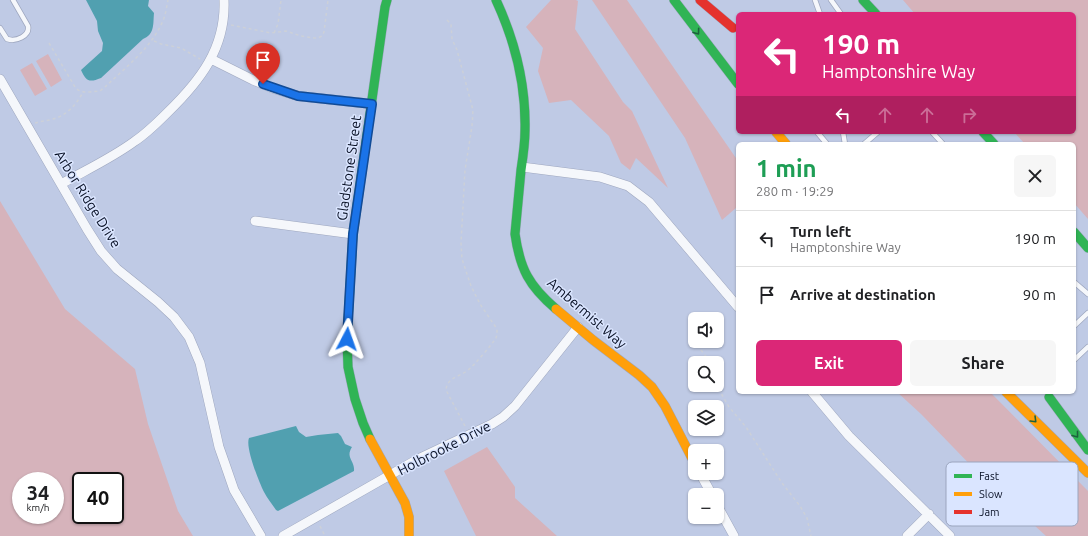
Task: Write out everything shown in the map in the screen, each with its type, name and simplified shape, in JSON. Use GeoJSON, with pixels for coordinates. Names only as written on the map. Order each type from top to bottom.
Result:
{"type":"FeatureCollection","features":[{"type":"Feature","properties":{"kind":"main road","name":"Gladstone Street"},"geometry":{"type":"LineString","coordinates":[[387,0],[353,234],[347,339],[348,367],[355,399],[363,423],[390,476]]}},
{"type":"Feature","properties":{"kind":"main road","name":"Ambermist Way"},"geometry":{"type":"LineString","coordinates":[[496,0],[512,38],[520,69],[524,94],[526,123],[515,234],[517,249],[523,269],[533,285],[544,298],[652,387],[665,406],[688,450]]}},
{"type":"Feature","properties":{"kind":"main road"},"geometry":{"type":"LineString","coordinates":[[674,0],[736,81]]}},
{"type":"Feature","properties":{"kind":"main road"},"geometry":{"type":"LineString","coordinates":[[700,0],[736,31]]}},
{"type":"Feature","properties":{"kind":"main road"},"geometry":{"type":"LineString","coordinates":[[863,0],[874,12]]}},
{"type":"Feature","properties":{"kind":"main road"},"geometry":{"type":"LineString","coordinates":[[778,134],[784,142]]}},
{"type":"Feature","properties":{"kind":"main road"},"geometry":{"type":"LineString","coordinates":[[985,134],[992,142]]}},
{"type":"Feature","properties":{"kind":"main road"},"geometry":{"type":"LineString","coordinates":[[1076,234],[1088,248]]}},
{"type":"Feature","properties":{"kind":"main road"},"geometry":{"type":"LineString","coordinates":[[1008,394],[1077,462]]}},
{"type":"Feature","properties":{"kind":"main road"},"geometry":{"type":"LineString","coordinates":[[1048,395],[1088,450]]}},
{"type":"Feature","properties":{"kind":"main road"},"geometry":{"type":"LineString","coordinates":[[1078,463],[1088,473]]}},
{"type":"Feature","properties":{"kind":"main road"},"geometry":{"type":"LineString","coordinates":[[390,476],[405,503],[409,517],[409,536]]}},
{"type":"Feature","properties":{"kind":"street"},"geometry":{"type":"LineString","coordinates":[[61,184],[136,141],[181,100],[198,79],[217,47],[222,24],[224,0]]}},
{"type":"Feature","properties":{"kind":"street"},"geometry":{"type":"LineString","coordinates":[[210,61],[272,88],[298,96],[372,104]]}},
{"type":"Feature","properties":{"kind":"street","name":"Arbor Ridge Drive"},"geometry":{"type":"LineString","coordinates":[[0,79],[101,251],[117,269],[174,317],[189,338],[200,363],[219,446],[234,490],[261,536]]}},
{"type":"Feature","properties":{"kind":"street"},"geometry":{"type":"LineString","coordinates":[[522,167],[600,177],[628,186],[649,202],[736,305]]}},
{"type":"Feature","properties":{"kind":"street"},"geometry":{"type":"LineString","coordinates":[[255,221],[353,234]]}},
{"type":"Feature","properties":{"kind":"street","name":"Holbrooke Drive"},"geometry":{"type":"LineString","coordinates":[[283,536],[418,459],[492,424],[503,417],[515,406],[578,327]]}},
{"type":"Feature","properties":{"kind":"street"},"geometry":{"type":"LineString","coordinates":[[814,394],[866,454],[950,536]]}},
{"type":"Feature","properties":{"kind":"street"},"geometry":{"type":"LineString","coordinates":[[907,536],[929,514]]}},
{"type":"Feature","properties":{"kind":"street"},"geometry":{"type":"LineString","coordinates":[[724,518],[734,536]]}},
{"type":"Feature","properties":{"kind":"lane"},"geometry":{"type":"LineString","coordinates":[[0,28],[7,40],[12,41],[27,33],[29,29],[13,0]]}},
{"type":"Feature","properties":{"kind":"lane"},"geometry":{"type":"LineString","coordinates":[[815,0],[819,12]]}},
{"type":"Feature","properties":{"kind":"lane"},"geometry":{"type":"LineString","coordinates":[[831,0],[840,12]]}},
{"type":"Feature","properties":{"kind":"lane"},"geometry":{"type":"LineString","coordinates":[[819,134],[825,142]]}},
{"type":"Feature","properties":{"kind":"lane"},"geometry":{"type":"LineString","coordinates":[[866,142],[876,134]]}},
{"type":"Feature","properties":{"kind":"lane"},"geometry":{"type":"LineString","coordinates":[[934,134],[941,142]]}},
{"type":"Feature","properties":{"kind":"lane"},"geometry":{"type":"LineString","coordinates":[[1076,286],[1088,294]]}},
{"type":"Feature","properties":{"kind":"lane"},"geometry":{"type":"LineString","coordinates":[[1076,324],[1088,313]]}},
{"type":"Feature","properties":{"kind":"lane"},"geometry":{"type":"LineString","coordinates":[[1076,358],[1088,347]]}},
{"type":"Feature","properties":{"kind":"path"},"geometry":{"type":"LineString","coordinates":[[49,43],[75,87],[83,92],[100,91],[153,40],[165,15],[168,0]]}},
{"type":"Feature","properties":{"kind":"path"},"geometry":{"type":"LineString","coordinates":[[274,33],[278,24],[281,0]]}},
{"type":"Feature","properties":{"kind":"path"},"geometry":{"type":"LineString","coordinates":[[222,24],[264,32],[274,33],[286,31],[301,36],[318,38],[322,36],[324,32],[328,0]]}},
{"type":"Feature","properties":{"kind":"path"},"geometry":{"type":"LineString","coordinates":[[447,20],[450,24],[452,39],[457,50],[472,110],[472,126],[465,170],[461,243],[462,259],[471,286],[498,333],[493,343],[469,370],[449,380],[446,385],[446,390],[469,435]]}},
{"type":"Feature","properties":{"kind":"path"},"geometry":{"type":"LineString","coordinates":[[153,40],[161,44],[181,48],[210,61]]}},
{"type":"Feature","properties":{"kind":"path"},"geometry":{"type":"LineString","coordinates":[[35,123],[61,116],[72,107],[83,92]]}},
{"type":"Feature","properties":{"kind":"path"},"geometry":{"type":"LineString","coordinates":[[701,348],[705,356]]}},
{"type":"Feature","properties":{"kind":"path"},"geometry":{"type":"LineString","coordinates":[[721,392],[729,407],[746,427],[782,483],[800,506],[807,518],[811,536]]}},
{"type":"Feature","properties":{"kind":"path"},"geometry":{"type":"LineString","coordinates":[[316,517],[325,536]]}},
{"type":"Feature","properties":{"kind":"shaded area"},"geometry":{"type":"Polygon","coordinates":[[[86,0],[149,0],[148,6],[154,13],[153,28],[150,34],[101,78],[91,81],[86,79],[81,70],[102,51],[103,43],[98,31],[97,21],[86,0]]]}},
{"type":"Feature","properties":{"kind":"shaded area"},"geometry":{"type":"Polygon","coordinates":[[[551,0],[578,1],[575,29],[623,102],[632,111],[668,188],[636,158],[630,170],[621,163],[609,136],[571,100],[549,103],[538,71],[543,48],[526,27],[551,0]]]}},
{"type":"Feature","properties":{"kind":"shaded area"},"geometry":{"type":"Polygon","coordinates":[[[592,0],[627,0],[736,158],[736,208],[722,220],[685,138],[592,0]]]}},
{"type":"Feature","properties":{"kind":"shaded area"},"geometry":{"type":"Polygon","coordinates":[[[903,0],[1088,0],[1088,219],[1076,205],[1076,142],[1023,142],[1016,134],[1076,134],[1076,12],[913,12],[903,0]]]}},
{"type":"Feature","properties":{"kind":"shaded area"},"geometry":{"type":"Polygon","coordinates":[[[48,54],[62,80],[51,87],[36,61],[48,54]]]}},
{"type":"Feature","properties":{"kind":"shaded area"},"geometry":{"type":"Polygon","coordinates":[[[32,63],[47,89],[35,96],[20,70],[32,63]]]}},
{"type":"Feature","properties":{"kind":"shaded area"},"geometry":{"type":"Polygon","coordinates":[[[0,201],[65,309],[135,369],[148,424],[178,511],[193,536],[0,536],[0,201]]]}},
{"type":"Feature","properties":{"kind":"shaded area"},"geometry":{"type":"Polygon","coordinates":[[[899,394],[992,394],[1059,462],[968,462],[921,414],[899,394]]]}},
{"type":"Feature","properties":{"kind":"shaded area"},"geometry":{"type":"Polygon","coordinates":[[[296,426],[299,432],[306,437],[338,433],[345,444],[352,447],[350,457],[354,471],[278,511],[264,492],[259,481],[253,465],[248,442],[249,438],[296,426]]]}},
{"type":"Feature","properties":{"kind":"shaded area"},"geometry":{"type":"Polygon","coordinates":[[[487,447],[515,487],[515,498],[557,536],[476,536],[444,471],[487,447]]]}},
{"type":"Feature","properties":{"kind":"shaded area"},"geometry":{"type":"Polygon","coordinates":[[[1078,481],[1088,491],[1088,536],[1046,536],[1035,526],[1078,526],[1078,481]]]}},
{"type":"Feature","properties":{"kind":"traffic: fast"},"geometry":{"type":"LineString","coordinates":[[370,439],[355,399],[348,367],[347,339],[353,234],[387,0]]}},
{"type":"Feature","properties":{"kind":"traffic: fast"},"geometry":{"type":"LineString","coordinates":[[496,0],[514,47],[524,96],[525,135],[515,234],[517,246],[527,276],[539,292],[556,309]]}},
{"type":"Feature","properties":{"kind":"traffic: fast"},"geometry":{"type":"LineString","coordinates":[[674,0],[736,81]]}},
{"type":"Feature","properties":{"kind":"traffic: fast"},"geometry":{"type":"LineString","coordinates":[[863,0],[874,12]]}},
{"type":"Feature","properties":{"kind":"traffic: fast"},"geometry":{"type":"LineString","coordinates":[[985,134],[992,142]]}},
{"type":"Feature","properties":{"kind":"traffic: fast"},"geometry":{"type":"LineString","coordinates":[[1076,234],[1088,248]]}},
{"type":"Feature","properties":{"kind":"traffic: fast"},"geometry":{"type":"LineString","coordinates":[[1049,397],[1088,450]]}},
{"type":"Feature","properties":{"kind":"traffic: slow"},"geometry":{"type":"LineString","coordinates":[[778,134],[784,142]]}},
{"type":"Feature","properties":{"kind":"traffic: slow"},"geometry":{"type":"LineString","coordinates":[[556,309],[652,387],[665,406],[688,450]]}},
{"type":"Feature","properties":{"kind":"traffic: slow"},"geometry":{"type":"LineString","coordinates":[[1008,394],[1077,462]]}},
{"type":"Feature","properties":{"kind":"traffic: slow"},"geometry":{"type":"LineString","coordinates":[[370,439],[405,503],[409,517],[409,536]]}},
{"type":"Feature","properties":{"kind":"traffic: slow"},"geometry":{"type":"LineString","coordinates":[[1078,463],[1088,473]]}},
{"type":"Feature","properties":{"kind":"traffic: jam"},"geometry":{"type":"LineString","coordinates":[[700,0],[733,28]]}},
{"type":"Feature","properties":{"kind":"route"},"geometry":{"type":"LineString","coordinates":[[263,84],[298,96],[372,104],[353,234],[347,339]]}}]}
